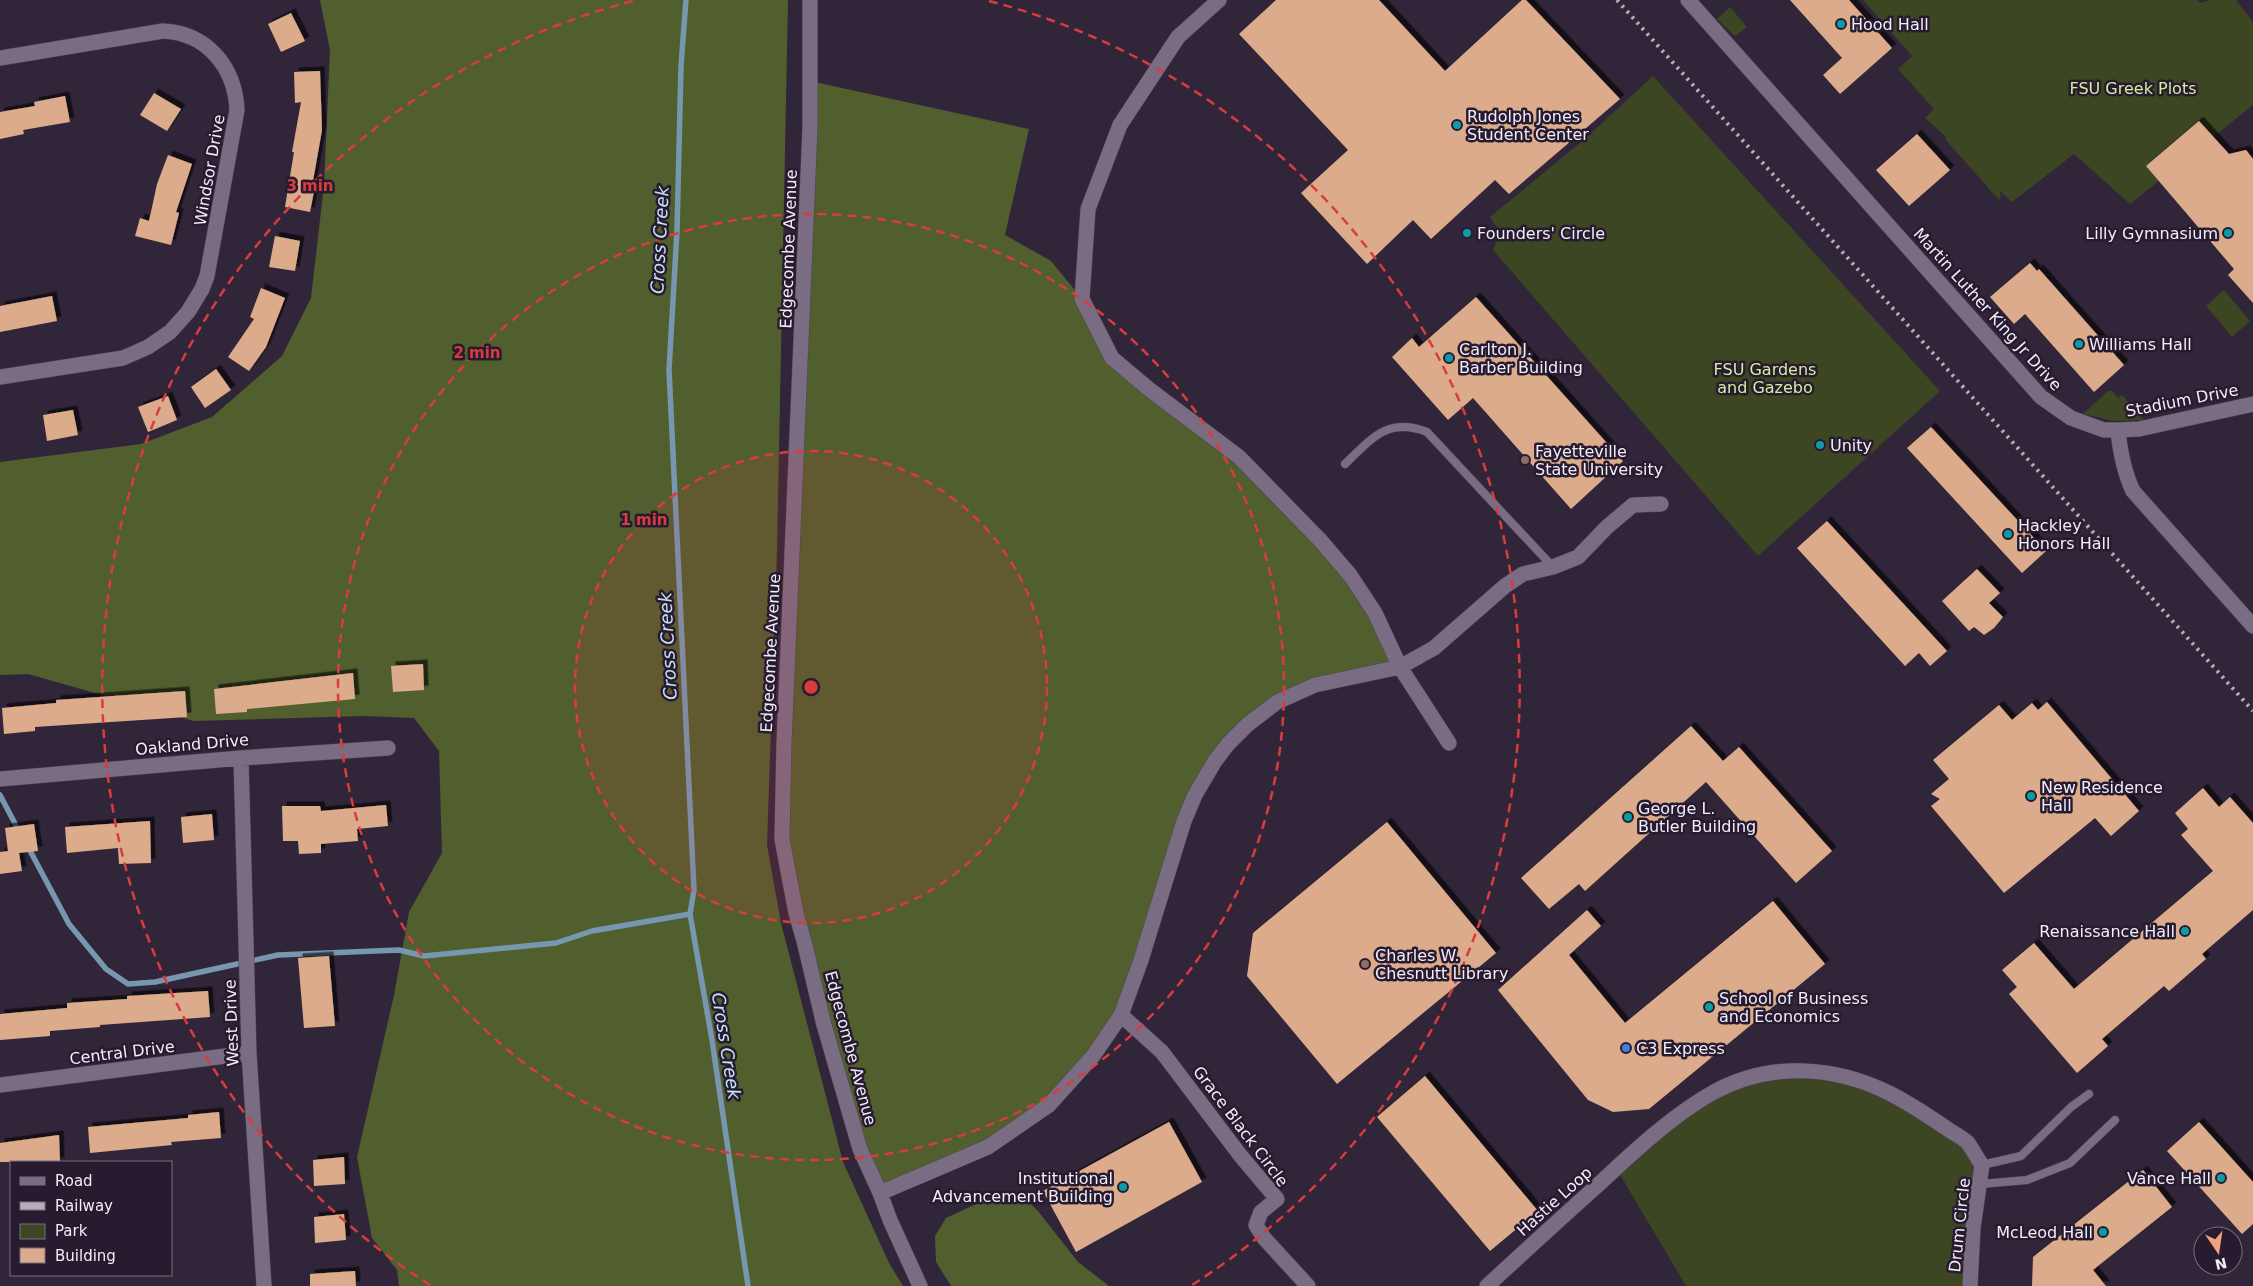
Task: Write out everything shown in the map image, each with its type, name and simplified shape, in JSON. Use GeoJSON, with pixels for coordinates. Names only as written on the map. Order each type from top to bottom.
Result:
{"type":"FeatureCollection","features":[{"type":"Feature","properties":{"kind":"street","name":"Edgecombe Avenue"},"geometry":{"type":"LineString","coordinates":[[810,0],[809,147],[784,734],[782,839],[796,913],[824,1025],[860,1149],[920,1286]]}},
{"type":"Feature","properties":{"kind":"street"},"geometry":{"type":"LineString","coordinates":[[1219,0],[1178,37],[1120,125],[1088,209],[1082,299],[1112,358],[1150,390],[1239,457],[1320,540],[1350,575],[1375,613],[1400,667],[1449,743]]}},
{"type":"Feature","properties":{"kind":"street","name":"Martin Luther King Jr Drive"},"geometry":{"type":"LineString","coordinates":[[1688,0],[2041,398],[2071,418],[2104,430],[2118,430]]}},
{"type":"Feature","properties":{"kind":"street","name":"Windsor Drive"},"geometry":{"type":"LineString","coordinates":[[0,58],[162,31],[176,31],[201,41],[221,59],[237,96],[237,110],[207,276],[188,312],[170,332],[136,354],[123,358],[0,377]]}},
{"type":"Feature","properties":{"kind":"street","name":"Stadium Drive"},"geometry":{"type":"LineString","coordinates":[[2118,430],[2139,429],[2253,404]]}},
{"type":"Feature","properties":{"kind":"street"},"geometry":{"type":"LineString","coordinates":[[2118,430],[2119,447],[2133,491],[2253,626]]}},
{"type":"Feature","properties":{"kind":"street"},"geometry":{"type":"LineString","coordinates":[[880,1193],[988,1147],[1049,1105],[1094,1056],[1121,1015],[1184,821],[1210,767],[1228,744],[1247,725],[1278,702],[1315,685],[1400,667],[1434,648],[1505,586],[1523,574],[1553,567],[1578,557],[1606,527],[1633,505],[1661,504]]}},
{"type":"Feature","properties":{"kind":"street","name":"Oakland Drive"},"geometry":{"type":"LineString","coordinates":[[0,779],[241,758],[388,748]]}},
{"type":"Feature","properties":{"kind":"street","name":"West Drive"},"geometry":{"type":"LineString","coordinates":[[241,758],[249,1054],[264,1286]]}},
{"type":"Feature","properties":{"kind":"street","name":"Grace Black Circle"},"geometry":{"type":"LineString","coordinates":[[1121,1015],[1162,1052],[1240,1155],[1277,1199],[1262,1212],[1256,1225],[1264,1238],[1308,1286]]}},
{"type":"Feature","properties":{"kind":"street","name":"Central Drive"},"geometry":{"type":"LineString","coordinates":[[0,1084],[249,1054]]}},
{"type":"Feature","properties":{"kind":"street","name":"Drum Circle"},"geometry":{"type":"LineString","coordinates":[[1645,1143],[1713,1092],[1764,1074],[1791,1070],[1817,1071],[1844,1075],[1870,1084],[1918,1108],[1967,1142],[1982,1166],[1981,1184],[1976,1201],[1970,1286]]}},
{"type":"Feature","properties":{"kind":"street","name":"Hastie Loop"},"geometry":{"type":"LineString","coordinates":[[1487,1286],[1645,1143]]}},
{"type":"Feature","properties":{"kind":"lane"},"geometry":{"type":"LineString","coordinates":[[1345,464],[1366,443],[1390,427],[1412,426],[1427,432],[1553,567]]}},
{"type":"Feature","properties":{"kind":"lane"},"geometry":{"type":"LineString","coordinates":[[1982,1166],[2021,1156],[2088,1094]]}},
{"type":"Feature","properties":{"kind":"lane"},"geometry":{"type":"LineString","coordinates":[[1981,1184],[2027,1180],[2070,1163],[2115,1120]]}},
{"type":"Feature","properties":{"kind":"green space"},"geometry":{"type":"Polygon","coordinates":[[[320,0],[788,0],[777,550],[767,845],[781,923],[843,1162],[889,1263],[903,1286],[399,1286],[397,1270],[372,1238],[357,1157],[394,995],[409,912],[442,853],[439,751],[414,718],[364,716],[194,721],[28,674],[0,675],[0,462],[141,444],[212,417],[282,356],[311,298],[324,185],[330,50],[320,0]]]}},
{"type":"Feature","properties":{"kind":"green space","name":"FSU Greek Plots"},"geometry":{"type":"Polygon","coordinates":[[[1863,0],[2197,0],[2201,3],[2209,0],[2236,0],[2253,22],[2253,105],[2130,204],[2074,154],[2012,202],[2000,191],[2001,197],[1999,200],[1945,139],[1946,137],[1925,118],[1934,109],[1898,69],[1912,56],[1863,0]]]}},
{"type":"Feature","properties":{"kind":"green space"},"geometry":{"type":"Polygon","coordinates":[[[1730,7],[1747,27],[1735,36],[1717,19],[1730,7]]]}},
{"type":"Feature","properties":{"kind":"green space","name":"FSU Gardens and Gazebo"},"geometry":{"type":"Polygon","coordinates":[[[1653,76],[1940,391],[1758,556],[1493,250],[1500,232],[1490,217],[1586,138],[1653,76]]]}},
{"type":"Feature","properties":{"kind":"green space"},"geometry":{"type":"Polygon","coordinates":[[[810,81],[1029,129],[1005,235],[1051,261],[1082,299],[1112,358],[1246,463],[1375,613],[1400,667],[1315,685],[1253,720],[1189,809],[1116,1025],[1065,1088],[996,1141],[880,1193],[846,1098],[782,839],[810,81]]]}},
{"type":"Feature","properties":{"kind":"green space"},"geometry":{"type":"Polygon","coordinates":[[[2224,290],[2250,321],[2232,337],[2206,306],[2224,290]]]}},
{"type":"Feature","properties":{"kind":"green space"},"geometry":{"type":"Polygon","coordinates":[[[2108,391],[2112,391],[2118,398],[2122,395],[2144,420],[2114,421],[2083,414],[2108,391]]]}},
{"type":"Feature","properties":{"kind":"green space"},"geometry":{"type":"Polygon","coordinates":[[[1817,1071],[1918,1108],[1982,1165],[1971,1286],[1686,1286],[1616,1168],[1738,1081],[1817,1071]]]}},
{"type":"Feature","properties":{"kind":"green space"},"geometry":{"type":"Polygon","coordinates":[[[1002,1192],[1021,1195],[1038,1211],[1078,1262],[1109,1286],[951,1286],[936,1262],[935,1236],[946,1218],[1002,1192]]]}},
{"type":"Feature","properties":{"kind":"building","name":"Rudolph Jones Student Center"},"geometry":{"type":"Polygon","coordinates":[[[1276,0],[1379,0],[1445,71],[1522,0],[1526,0],[1620,99],[1509,194],[1495,180],[1431,239],[1413,220],[1367,264],[1301,193],[1348,150],[1239,34],[1276,0]]]}},
{"type":"Feature","properties":{"kind":"building","name":"Hood Hall"},"geometry":{"type":"Polygon","coordinates":[[[1790,0],[1849,0],[1892,48],[1840,94],[1823,75],[1842,58],[1790,0]]]}},
{"type":"Feature","properties":{"kind":"building"},"geometry":{"type":"Polygon","coordinates":[[[291,13],[305,41],[281,52],[268,24],[291,13]]]}},
{"type":"Feature","properties":{"kind":"building"},"geometry":{"type":"Polygon","coordinates":[[[320,71],[322,130],[313,181],[316,181],[310,212],[285,207],[301,102],[295,103],[294,72],[320,71]]]}},
{"type":"Feature","properties":{"kind":"building"},"geometry":{"type":"Polygon","coordinates":[[[154,93],[181,109],[167,131],[140,115],[154,93]]]}},
{"type":"Feature","properties":{"kind":"building"},"geometry":{"type":"Polygon","coordinates":[[[65,96],[70,122],[23,130],[24,134],[0,139],[0,112],[35,106],[34,102],[65,96]]]}},
{"type":"Feature","properties":{"kind":"building","name":"Lilly Gymnasium"},"geometry":{"type":"Polygon","coordinates":[[[2199,121],[2229,154],[2246,150],[2253,159],[2253,303],[2228,275],[2234,269],[2146,166],[2199,121]]]}},
{"type":"Feature","properties":{"kind":"building"},"geometry":{"type":"Polygon","coordinates":[[[1917,134],[1950,170],[1909,206],[1876,170],[1917,134]]]}},
{"type":"Feature","properties":{"kind":"building"},"geometry":{"type":"Polygon","coordinates":[[[168,155],[192,164],[176,212],[179,213],[171,245],[135,236],[140,218],[149,221],[157,184],[168,155]]]}},
{"type":"Feature","properties":{"kind":"building"},"geometry":{"type":"Polygon","coordinates":[[[275,236],[300,241],[295,271],[269,267],[275,236]]]}},
{"type":"Feature","properties":{"kind":"building","name":"Williams Hall"},"geometry":{"type":"Polygon","coordinates":[[[2030,263],[2037,271],[2039,269],[2124,365],[2094,392],[2025,314],[2014,324],[1990,297],[2030,263]]]}},
{"type":"Feature","properties":{"kind":"building"},"geometry":{"type":"Polygon","coordinates":[[[261,288],[285,298],[266,347],[249,371],[228,357],[254,319],[250,317],[261,288]]]}},
{"type":"Feature","properties":{"kind":"building"},"geometry":{"type":"Polygon","coordinates":[[[52,296],[57,321],[0,332],[0,306],[52,296]]]}},
{"type":"Feature","properties":{"kind":"building"},"geometry":{"type":"Polygon","coordinates":[[[1476,297],[1623,461],[1571,509],[1473,398],[1448,420],[1392,357],[1412,338],[1419,347],[1476,297]]]}},
{"type":"Feature","properties":{"kind":"building"},"geometry":{"type":"Polygon","coordinates":[[[216,369],[231,390],[205,408],[191,387],[216,369]]]}},
{"type":"Feature","properties":{"kind":"building"},"geometry":{"type":"Polygon","coordinates":[[[168,396],[177,420],[148,432],[138,407],[168,396]]]}},
{"type":"Feature","properties":{"kind":"building"},"geometry":{"type":"Polygon","coordinates":[[[73,410],[78,435],[47,441],[43,415],[73,410]]]}},
{"type":"Feature","properties":{"kind":"building"},"geometry":{"type":"Polygon","coordinates":[[[1931,427],[2046,551],[2022,573],[1907,448],[1931,427]]]}},
{"type":"Feature","properties":{"kind":"building"},"geometry":{"type":"Polygon","coordinates":[[[1827,521],[1947,651],[1930,666],[1919,653],[1905,666],[1797,548],[1827,521]]]}},
{"type":"Feature","properties":{"kind":"building"},"geometry":{"type":"Polygon","coordinates":[[[1977,569],[2000,593],[1989,603],[2003,617],[1994,628],[1984,635],[1974,627],[1969,631],[1942,601],[1977,569]]]}},
{"type":"Feature","properties":{"kind":"building"},"geometry":{"type":"Polygon","coordinates":[[[423,664],[424,690],[393,692],[391,666],[423,664]]]}},
{"type":"Feature","properties":{"kind":"building"},"geometry":{"type":"Polygon","coordinates":[[[353,673],[355,699],[247,709],[247,712],[216,714],[214,689],[353,673]]]}},
{"type":"Feature","properties":{"kind":"building"},"geometry":{"type":"Polygon","coordinates":[[[185,691],[187,717],[35,727],[35,731],[4,734],[2,708],[56,703],[56,700],[185,691]]]}},
{"type":"Feature","properties":{"kind":"building","name":"New Residence Hall"},"geometry":{"type":"Polygon","coordinates":[[[2047,702],[2139,811],[2111,836],[2095,818],[2004,893],[1931,806],[1940,799],[1931,794],[1949,779],[1933,760],[1999,705],[2012,720],[2032,703],[2038,710],[2047,702]]]}},
{"type":"Feature","properties":{"kind":"building","name":"George L. Butler Building"},"geometry":{"type":"Polygon","coordinates":[[[1691,726],[1723,761],[1739,747],[1832,851],[1796,883],[1706,782],[1585,891],[1579,884],[1549,909],[1521,878],[1691,726]]]}},
{"type":"Feature","properties":{"kind":"building","name":"Renaissance Hall"},"geometry":{"type":"Polygon","coordinates":[[[2203,788],[2219,807],[2230,797],[2253,823],[2253,910],[2202,954],[2206,959],[2169,991],[2164,986],[2102,1039],[2108,1046],[2077,1073],[2009,994],[2017,987],[2002,970],[2034,943],[2074,989],[2213,871],[2181,835],[2188,829],[2175,813],[2203,788]]]}},
{"type":"Feature","properties":{"kind":"building"},"geometry":{"type":"Polygon","coordinates":[[[386,805],[388,826],[357,829],[358,841],[321,844],[321,853],[299,854],[298,841],[283,841],[282,806],[320,806],[321,811],[386,805]]]}},
{"type":"Feature","properties":{"kind":"building"},"geometry":{"type":"Polygon","coordinates":[[[212,814],[214,840],[183,843],[181,817],[212,814]]]}},
{"type":"Feature","properties":{"kind":"building"},"geometry":{"type":"Polygon","coordinates":[[[150,821],[151,863],[119,864],[118,848],[67,853],[65,827],[150,821]]]}},
{"type":"Feature","properties":{"kind":"building","name":"Charles W. Chesnutt Library"},"geometry":{"type":"Polygon","coordinates":[[[1387,822],[1496,953],[1337,1084],[1247,976],[1253,933],[1387,822]]]}},
{"type":"Feature","properties":{"kind":"building"},"geometry":{"type":"Polygon","coordinates":[[[34,824],[38,851],[19,853],[22,871],[0,874],[0,852],[8,851],[5,828],[34,824]]]}},
{"type":"Feature","properties":{"kind":"building","name":"School of Business and Economics"},"geometry":{"type":"Polygon","coordinates":[[[1773,901],[1825,964],[1649,1109],[1613,1112],[1588,1100],[1498,990],[1587,910],[1601,926],[1569,955],[1625,1023],[1773,901]]]}},
{"type":"Feature","properties":{"kind":"building"},"geometry":{"type":"Polygon","coordinates":[[[329,956],[335,1026],[304,1028],[298,958],[329,956]]]}},
{"type":"Feature","properties":{"kind":"building"},"geometry":{"type":"Polygon","coordinates":[[[208,991],[210,1017],[100,1025],[100,1027],[50,1031],[50,1036],[0,1040],[0,1014],[67,1008],[67,1003],[127,999],[127,996],[208,991]]]}},
{"type":"Feature","properties":{"kind":"building"},"geometry":{"type":"Polygon","coordinates":[[[1425,1076],[1538,1211],[1490,1251],[1377,1117],[1425,1076]]]}},
{"type":"Feature","properties":{"kind":"building"},"geometry":{"type":"Polygon","coordinates":[[[219,1112],[221,1138],[171,1142],[172,1145],[90,1153],[88,1127],[188,1118],[188,1115],[219,1112]]]}},
{"type":"Feature","properties":{"kind":"building","name":"Institutional Advancement Building"},"geometry":{"type":"Polygon","coordinates":[[[1169,1122],[1202,1182],[1076,1252],[1043,1191],[1169,1122]]]}},
{"type":"Feature","properties":{"kind":"building","name":"Vance Hall"},"geometry":{"type":"Polygon","coordinates":[[[2199,1122],[2253,1182],[2253,1224],[2243,1233],[2243,1226],[2235,1226],[2167,1151],[2199,1122]]]}},
{"type":"Feature","properties":{"kind":"building"},"geometry":{"type":"Polygon","coordinates":[[[59,1135],[60,1161],[0,1162],[0,1143],[59,1135]]]}},
{"type":"Feature","properties":{"kind":"building"},"geometry":{"type":"Polygon","coordinates":[[[344,1157],[345,1184],[314,1186],[313,1160],[344,1157]]]}},
{"type":"Feature","properties":{"kind":"building","name":"McLeod Hall"},"geometry":{"type":"Polygon","coordinates":[[[2143,1170],[2172,1207],[2093,1270],[2106,1286],[2032,1286],[2033,1257],[2143,1170]]]}},
{"type":"Feature","properties":{"kind":"building"},"geometry":{"type":"Polygon","coordinates":[[[344,1214],[346,1240],[315,1243],[314,1217],[344,1214]]]}},
{"type":"Feature","properties":{"kind":"building"},"geometry":{"type":"Polygon","coordinates":[[[355,1271],[356,1286],[310,1286],[310,1274],[355,1271]]]}},
{"type":"Feature","properties":{"kind":"waterway","name":"Cross Creek"},"geometry":{"type":"LineString","coordinates":[[686,0],[681,66],[677,231],[669,370],[694,890],[690,914],[712,1040],[748,1286]]}},
{"type":"Feature","properties":{"kind":"waterway"},"geometry":{"type":"LineString","coordinates":[[0,795],[20,833]]}},
{"type":"Feature","properties":{"kind":"waterway"},"geometry":{"type":"LineString","coordinates":[[27,845],[69,924],[106,969],[128,984],[155,982],[278,955],[399,950],[424,956],[556,943],[592,931],[690,914]]}},
{"type":"Feature","properties":{"kind":"railway"},"geometry":{"type":"LineString","coordinates":[[1617,0],[2253,711]]}},
{"type":"Feature","properties":{"kind":"place","name":"Hood Hall"},"geometry":{"type":"Point","coordinates":[1841,24]}},
{"type":"Feature","properties":{"kind":"place","name":"Rudolph Jones Student Center"},"geometry":{"type":"Point","coordinates":[1457,125]}},
{"type":"Feature","properties":{"kind":"place","name":"Founders' Circle"},"geometry":{"type":"Point","coordinates":[1467,233]}},
{"type":"Feature","properties":{"kind":"place","name":"Lilly Gymnasium"},"geometry":{"type":"Point","coordinates":[2228,233]}},
{"type":"Feature","properties":{"kind":"place","name":"Williams Hall"},"geometry":{"type":"Point","coordinates":[2079,344]}},
{"type":"Feature","properties":{"kind":"place","name":"Carlton J. Barber Building"},"geometry":{"type":"Point","coordinates":[1449,358]}},
{"type":"Feature","properties":{"kind":"place","name":"Unity"},"geometry":{"type":"Point","coordinates":[1820,445]}},
{"type":"Feature","properties":{"kind":"place","name":"Fayetteville State University"},"geometry":{"type":"Point","coordinates":[1525,460]}},
{"type":"Feature","properties":{"kind":"place","name":"Hackley Honors Hall"},"geometry":{"type":"Point","coordinates":[2008,534]}},
{"type":"Feature","properties":{"kind":"place","name":"New Residence Hall"},"geometry":{"type":"Point","coordinates":[2031,796]}},
{"type":"Feature","properties":{"kind":"place","name":"George L. Butler Building"},"geometry":{"type":"Point","coordinates":[1628,817]}},
{"type":"Feature","properties":{"kind":"place","name":"Renaissance Hall"},"geometry":{"type":"Point","coordinates":[2185,931]}},
{"type":"Feature","properties":{"kind":"place","name":"Charles W. Chesnutt Library"},"geometry":{"type":"Point","coordinates":[1365,964]}},
{"type":"Feature","properties":{"kind":"place","name":"School of Business and Economics"},"geometry":{"type":"Point","coordinates":[1709,1007]}},
{"type":"Feature","properties":{"kind":"place","name":"C3 Express"},"geometry":{"type":"Point","coordinates":[1626,1048]}},
{"type":"Feature","properties":{"kind":"place","name":"Vance Hall"},"geometry":{"type":"Point","coordinates":[2221,1178]}},
{"type":"Feature","properties":{"kind":"place","name":"Institutional Advancement Building"},"geometry":{"type":"Point","coordinates":[1123,1187]}},
{"type":"Feature","properties":{"kind":"place","name":"McLeod Hall"},"geometry":{"type":"Point","coordinates":[2103,1232]}}]}
